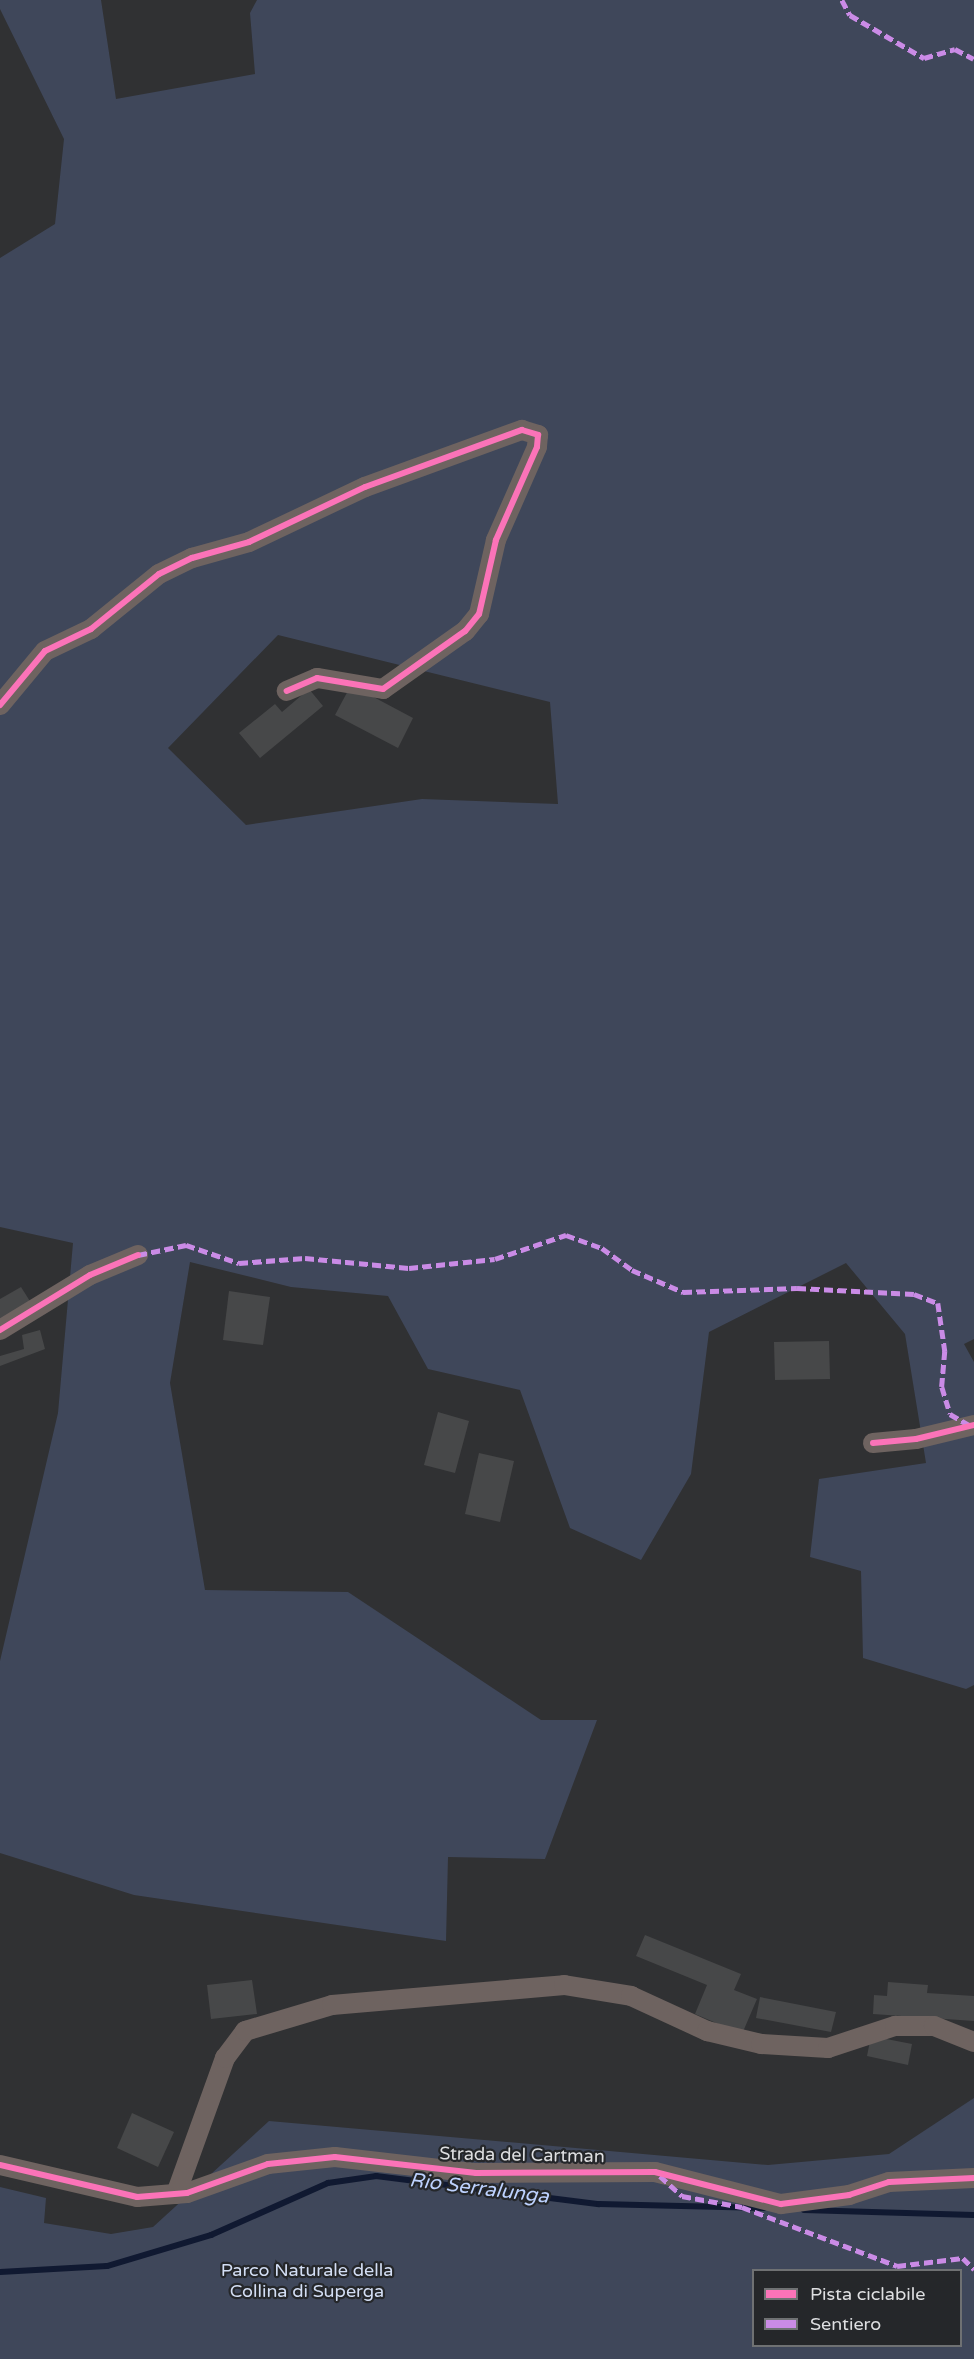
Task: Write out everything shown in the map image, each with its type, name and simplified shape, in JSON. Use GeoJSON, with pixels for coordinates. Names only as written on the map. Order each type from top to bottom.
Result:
{"type":"FeatureCollection","features":[{"type":"Feature","properties":{"kind":"street"},"geometry":{"type":"LineString","coordinates":[[0,705],[45,651],[91,629],[159,574],[192,558],[249,542],[365,487],[522,430],[538,435],[537,447],[496,540],[479,614],[465,631],[383,690],[317,678],[287,691]]}},
{"type":"Feature","properties":{"kind":"street"},"geometry":{"type":"LineString","coordinates":[[0,1330],[90,1275],[138,1255]]}},
{"type":"Feature","properties":{"kind":"street"},"geometry":{"type":"LineString","coordinates":[[873,1443],[916,1439],[974,1425]]}},
{"type":"Feature","properties":{"kind":"street"},"geometry":{"type":"LineString","coordinates":[[176,2194],[225,2058],[245,2031],[332,2005],[564,1985],[632,1996],[707,2031],[761,2043],[828,2048],[896,2026],[934,2026],[974,2042]]}},
{"type":"Feature","properties":{"kind":"street","name":"Strada del Cartman"},"geometry":{"type":"LineString","coordinates":[[0,2165],[137,2197],[176,2194],[268,2164],[335,2157],[476,2173],[655,2172],[781,2204],[849,2195],[889,2182],[974,2178]]}},
{"type":"Feature","properties":{"kind":"green space"},"geometry":{"type":"Polygon","coordinates":[[[0,0],[101,0],[116,99],[255,74],[250,13],[257,0],[974,0],[974,1339],[964,1344],[974,1362],[974,1685],[966,1689],[863,1658],[861,1571],[810,1557],[819,1479],[926,1463],[905,1334],[846,1263],[709,1332],[691,1474],[641,1560],[570,1528],[520,1390],[428,1369],[388,1296],[291,1287],[190,1262],[170,1383],[205,1590],[348,1592],[541,1720],[597,1720],[545,1859],[448,1857],[446,1941],[134,1895],[0,1853],[0,1661],[58,1413],[73,1243],[0,1227],[0,258],[55,224],[64,139],[0,9],[0,0]],[[278,635],[168,748],[246,825],[422,799],[558,804],[550,702],[278,635]]]}},
{"type":"Feature","properties":{"kind":"green space","name":"Parco Naturale della Collina di Superga"},"geometry":{"type":"Polygon","coordinates":[[[974,2098],[974,2359],[0,2359],[0,2187],[46,2198],[44,2223],[111,2234],[153,2227],[269,2121],[768,2165],[889,2154],[974,2098]]]}},
{"type":"Feature","properties":{"kind":"building"},"geometry":{"type":"Polygon","coordinates":[[[351,685],[413,718],[398,748],[335,715],[351,685]]]}},
{"type":"Feature","properties":{"kind":"building"},"geometry":{"type":"Polygon","coordinates":[[[309,689],[323,706],[260,758],[239,733],[275,704],[282,712],[309,689]]]}},
{"type":"Feature","properties":{"kind":"building"},"geometry":{"type":"Polygon","coordinates":[[[21,1287],[33,1306],[0,1324],[0,1299],[21,1287]]]}},
{"type":"Feature","properties":{"kind":"building"},"geometry":{"type":"Polygon","coordinates":[[[229,1291],[270,1297],[263,1345],[223,1340],[229,1291]]]}},
{"type":"Feature","properties":{"kind":"building"},"geometry":{"type":"Polygon","coordinates":[[[40,1330],[45,1349],[0,1366],[0,1356],[24,1349],[22,1335],[40,1330]]]}},
{"type":"Feature","properties":{"kind":"building"},"geometry":{"type":"Polygon","coordinates":[[[829,1341],[830,1379],[775,1380],[774,1342],[829,1341]]]}},
{"type":"Feature","properties":{"kind":"building"},"geometry":{"type":"Polygon","coordinates":[[[438,1412],[469,1421],[455,1473],[424,1465],[438,1412]]]}},
{"type":"Feature","properties":{"kind":"building"},"geometry":{"type":"Polygon","coordinates":[[[479,1453],[514,1461],[500,1522],[465,1514],[479,1453]]]}},
{"type":"Feature","properties":{"kind":"building"},"geometry":{"type":"Polygon","coordinates":[[[645,1935],[741,1974],[734,1990],[757,1999],[742,2034],[695,2014],[707,1985],[636,1956],[645,1935]]]}},
{"type":"Feature","properties":{"kind":"building"},"geometry":{"type":"Polygon","coordinates":[[[252,1980],[257,2014],[211,2019],[207,1985],[252,1980]]]}},
{"type":"Feature","properties":{"kind":"building"},"geometry":{"type":"Polygon","coordinates":[[[888,1982],[928,1985],[927,1993],[974,1996],[974,2021],[873,2014],[874,1995],[887,1996],[888,1982]]]}},
{"type":"Feature","properties":{"kind":"building"},"geometry":{"type":"Polygon","coordinates":[[[760,1997],[836,2012],[831,2032],[756,2018],[760,1997]]]}},
{"type":"Feature","properties":{"kind":"building"},"geometry":{"type":"Polygon","coordinates":[[[871,2036],[912,2044],[908,2065],[867,2056],[871,2036]]]}},
{"type":"Feature","properties":{"kind":"building"},"geometry":{"type":"Polygon","coordinates":[[[132,2113],[174,2132],[158,2167],[117,2148],[132,2113]]]}},
{"type":"Feature","properties":{"kind":"waterway","name":"Rio Serralunga"},"geometry":{"type":"LineString","coordinates":[[0,2272],[107,2266],[211,2235],[328,2183],[376,2176],[599,2204],[764,2208]]}},
{"type":"Feature","properties":{"kind":"waterway","name":"Rio Serralunga"},"geometry":{"type":"LineString","coordinates":[[804,2210],[974,2215]]}},
{"type":"Feature","properties":{"kind":"marked path"},"geometry":{"type":"LineString","coordinates":[[842,0],[850,15],[924,58],[955,49],[974,59]]}},
{"type":"Feature","properties":{"kind":"marked path"},"geometry":{"type":"LineString","coordinates":[[138,1255],[186,1245],[239,1263],[305,1258],[409,1268],[495,1259],[566,1235],[602,1248],[632,1270],[683,1292],[797,1288],[914,1294],[938,1303],[945,1351],[942,1387],[950,1414],[971,1426]]}},
{"type":"Feature","properties":{"kind":"marked path"},"geometry":{"type":"LineString","coordinates":[[660,2176],[682,2196],[742,2207],[897,2266],[963,2258],[974,2269]]}},
{"type":"Feature","properties":{"kind":"cycle path"},"geometry":{"type":"LineString","coordinates":[[0,705],[45,651],[91,629],[159,574],[192,558],[249,542],[365,487],[522,430],[538,435],[537,447],[496,540],[479,614],[465,631],[383,689],[317,678],[287,691]]}},
{"type":"Feature","properties":{"kind":"cycle path"},"geometry":{"type":"LineString","coordinates":[[0,1330],[90,1275],[138,1255]]}},
{"type":"Feature","properties":{"kind":"cycle path"},"geometry":{"type":"LineString","coordinates":[[873,1443],[916,1439],[974,1425]]}},
{"type":"Feature","properties":{"kind":"cycle path"},"geometry":{"type":"LineString","coordinates":[[0,2165],[137,2197],[187,2193],[268,2164],[335,2157],[476,2173],[655,2172],[781,2204],[849,2195],[889,2182],[974,2178]]}}]}
